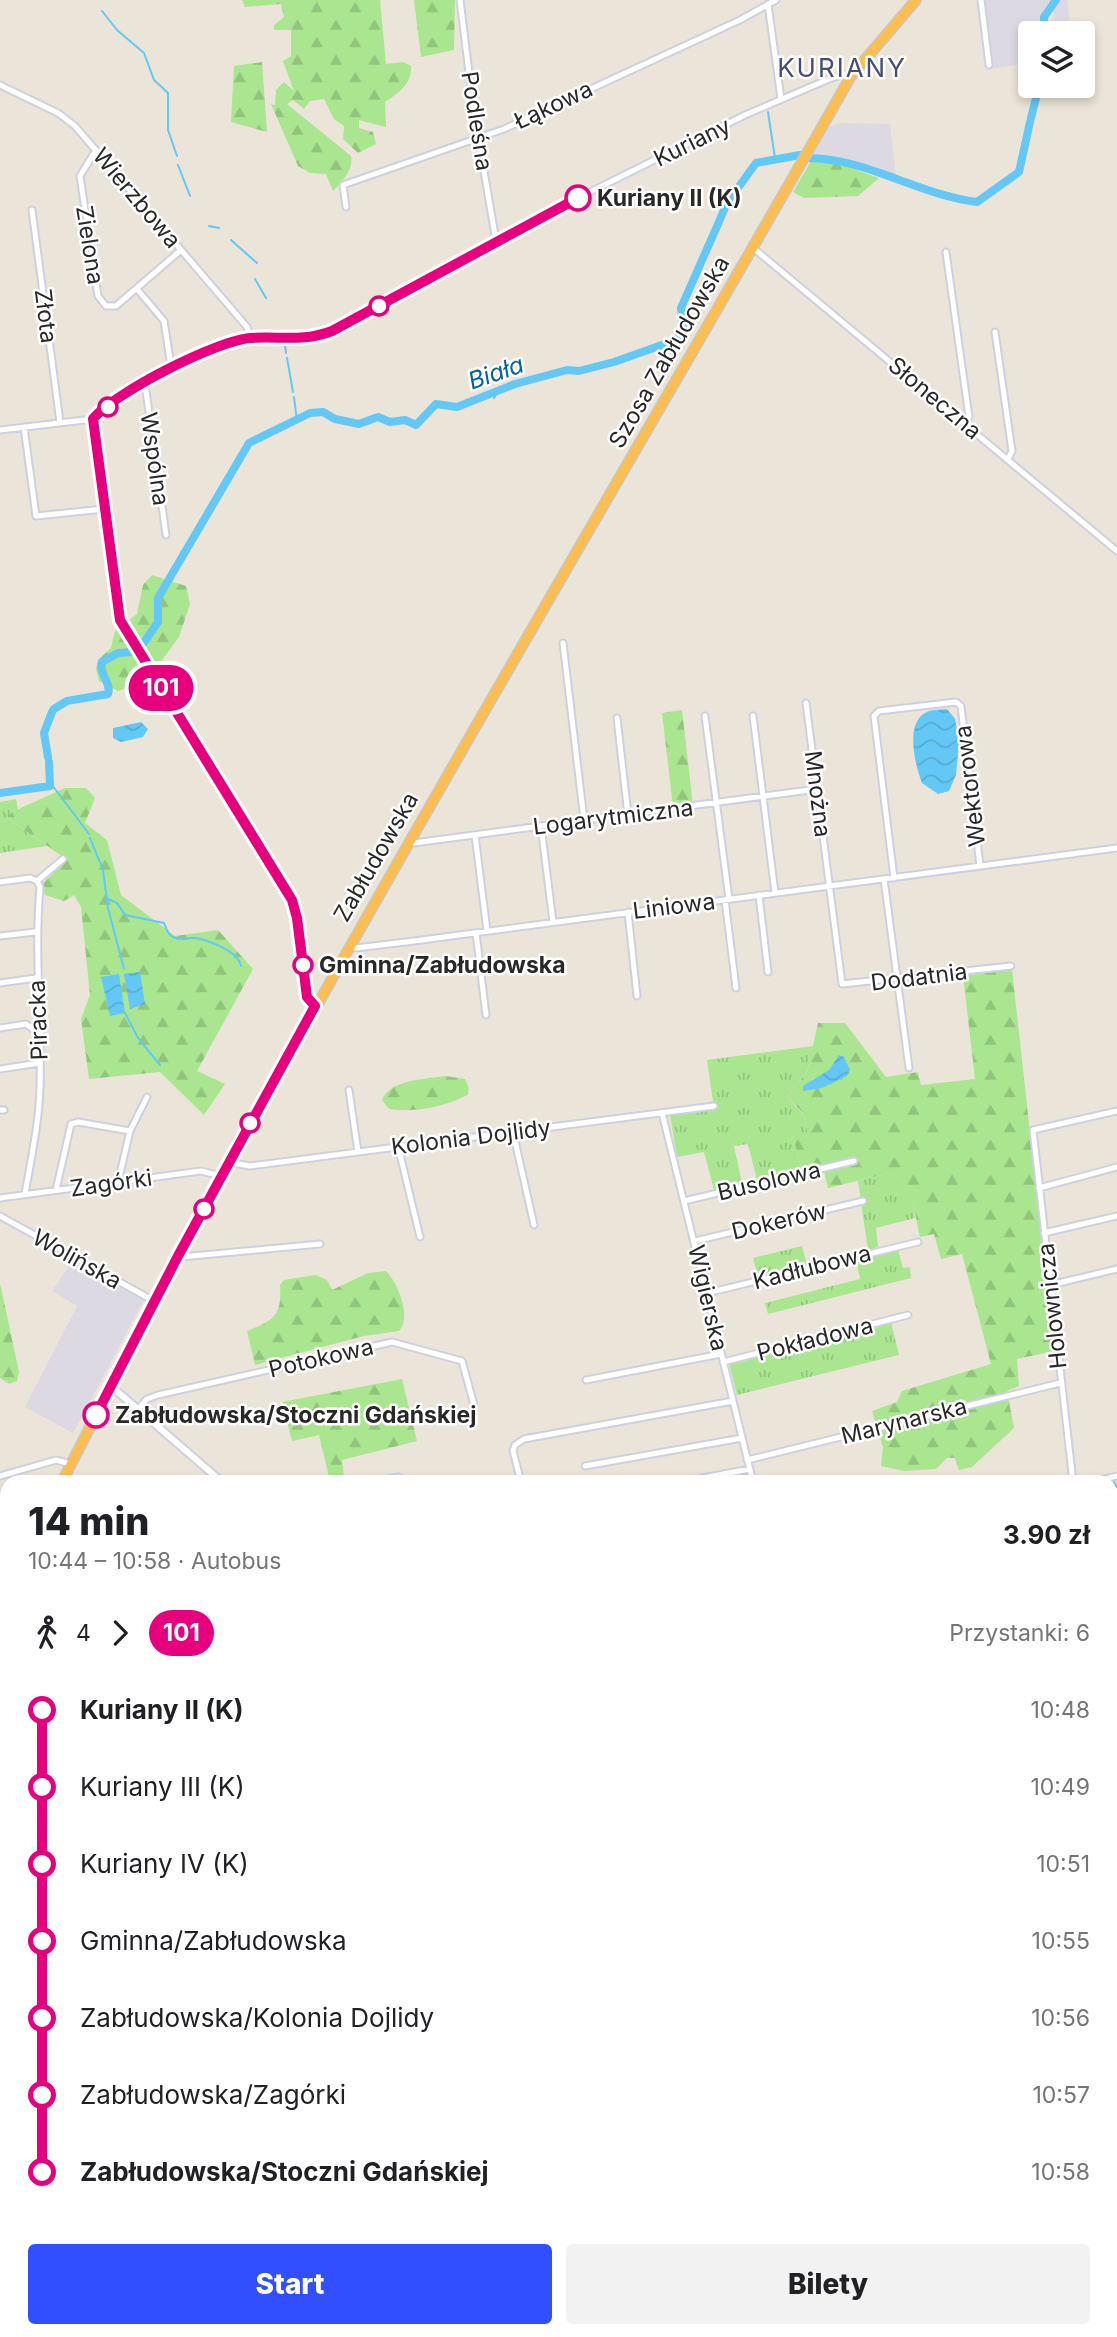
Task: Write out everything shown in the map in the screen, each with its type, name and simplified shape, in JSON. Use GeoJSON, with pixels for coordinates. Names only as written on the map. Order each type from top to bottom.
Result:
{"type":"FeatureCollection","features":[{"type":"Feature","properties":{"kind":"highway","name":"Szosa Zabłudowska"},"geometry":{"type":"LineString","coordinates":[[470,734],[851,76],[916,0]]}},
{"type":"Feature","properties":{"kind":"highway","name":"Zabłudowska"},"geometry":{"type":"LineString","coordinates":[[66,1475],[228,1162],[470,734]]}},
{"type":"Feature","properties":{"kind":"street","name":"Podleśna"},"geometry":{"type":"LineString","coordinates":[[460,0],[496,241]]}},
{"type":"Feature","properties":{"kind":"street","name":"Łąkowa"},"geometry":{"type":"LineString","coordinates":[[346,207],[343,185],[504,129],[776,0]]}},
{"type":"Feature","properties":{"kind":"street"},"geometry":{"type":"LineString","coordinates":[[981,0],[989,65]]}},
{"type":"Feature","properties":{"kind":"street"},"geometry":{"type":"LineString","coordinates":[[768,4],[781,99]]}},
{"type":"Feature","properties":{"kind":"street","name":"Kuriany"},"geometry":{"type":"LineString","coordinates":[[0,430],[93,419],[170,366],[251,338],[298,340],[332,331],[496,241],[781,99],[844,74],[851,76]]}},
{"type":"Feature","properties":{"kind":"street","name":"Wierzbowa"},"geometry":{"type":"LineString","coordinates":[[0,85],[58,113],[96,150],[247,327],[251,338]]}},
{"type":"Feature","properties":{"kind":"street","name":"Zielona"},"geometry":{"type":"LineString","coordinates":[[96,150],[80,176],[95,289],[106,306],[111,307],[137,289],[181,250]]}},
{"type":"Feature","properties":{"kind":"street","name":"Złota"},"geometry":{"type":"LineString","coordinates":[[32,210],[60,422]]}},
{"type":"Feature","properties":{"kind":"street","name":"Słoneczna"},"geometry":{"type":"LineString","coordinates":[[752,247],[1117,551]]}},
{"type":"Feature","properties":{"kind":"street"},"geometry":{"type":"LineString","coordinates":[[946,252],[968,417],[965,425]]}},
{"type":"Feature","properties":{"kind":"street","name":"Zielona"},"geometry":{"type":"LineString","coordinates":[[137,289],[164,321],[170,366]]}},
{"type":"Feature","properties":{"kind":"street"},"geometry":{"type":"LineString","coordinates":[[995,332],[1012,451],[1008,459]]}},
{"type":"Feature","properties":{"kind":"street","name":"Wspólna"},"geometry":{"type":"LineString","coordinates":[[143,384],[166,535]]}},
{"type":"Feature","properties":{"kind":"street"},"geometry":{"type":"LineString","coordinates":[[93,419],[120,620],[210,771],[292,900],[297,918],[307,997],[315,1006]]}},
{"type":"Feature","properties":{"kind":"street"},"geometry":{"type":"LineString","coordinates":[[24,427],[36,516],[104,509]]}},
{"type":"Feature","properties":{"kind":"street"},"geometry":{"type":"LineString","coordinates":[[563,643],[584,820]]}},
{"type":"Feature","properties":{"kind":"street","name":"Mnożna"},"geometry":{"type":"LineString","coordinates":[[806,702],[830,886]]}},
{"type":"Feature","properties":{"kind":"street","name":"Wektorowa"},"geometry":{"type":"LineString","coordinates":[[894,878],[874,716],[879,711],[956,702],[961,706],[980,866]]}},
{"type":"Feature","properties":{"kind":"street"},"geometry":{"type":"LineString","coordinates":[[705,716],[736,988]]}},
{"type":"Feature","properties":{"kind":"street"},"geometry":{"type":"LineString","coordinates":[[753,716],[775,893]]}},
{"type":"Feature","properties":{"kind":"street"},"geometry":{"type":"LineString","coordinates":[[617,718],[628,815]]}},
{"type":"Feature","properties":{"kind":"street","name":"Logarytmiczna"},"geometry":{"type":"LineString","coordinates":[[408,840],[414,843],[717,805],[817,789]]}},
{"type":"Feature","properties":{"kind":"street"},"geometry":{"type":"LineString","coordinates":[[541,826],[553,922]]}},
{"type":"Feature","properties":{"kind":"street"},"geometry":{"type":"LineString","coordinates":[[475,835],[487,931]]}},
{"type":"Feature","properties":{"kind":"street","name":"Liniowa"},"geometry":{"type":"LineString","coordinates":[[349,945],[356,948],[476,933],[1117,848]]}},
{"type":"Feature","properties":{"kind":"street"},"geometry":{"type":"LineString","coordinates":[[0,882],[30,878],[37,881],[64,859]]}},
{"type":"Feature","properties":{"kind":"street"},"geometry":{"type":"LineString","coordinates":[[884,879],[909,1068]]}},
{"type":"Feature","properties":{"kind":"street","name":"Piracka"},"geometry":{"type":"LineString","coordinates":[[25,1194],[39,1115],[35,932],[40,891],[37,881]]}},
{"type":"Feature","properties":{"kind":"street","name":"Dodatnia"},"geometry":{"type":"LineString","coordinates":[[830,886],[842,984],[1011,966]]}},
{"type":"Feature","properties":{"kind":"street"},"geometry":{"type":"LineString","coordinates":[[759,895],[768,972]]}},
{"type":"Feature","properties":{"kind":"street"},"geometry":{"type":"LineString","coordinates":[[628,912],[637,996]]}},
{"type":"Feature","properties":{"kind":"street"},"geometry":{"type":"LineString","coordinates":[[0,936],[35,932]]}},
{"type":"Feature","properties":{"kind":"street"},"geometry":{"type":"LineString","coordinates":[[476,933],[486,1015]]}},
{"type":"Feature","properties":{"kind":"street"},"geometry":{"type":"LineString","coordinates":[[0,983],[36,978]]}},
{"type":"Feature","properties":{"kind":"street"},"geometry":{"type":"LineString","coordinates":[[0,1028],[26,1024],[38,1033]]}},
{"type":"Feature","properties":{"kind":"street"},"geometry":{"type":"LineString","coordinates":[[0,1069],[38,1063]]}},
{"type":"Feature","properties":{"kind":"street"},"geometry":{"type":"LineString","coordinates":[[349,1090],[358,1152]]}},
{"type":"Feature","properties":{"kind":"street"},"geometry":{"type":"LineString","coordinates":[[118,1182],[130,1131],[147,1097]]}},
{"type":"Feature","properties":{"kind":"street","name":"Kolonia Dojlidy"},"geometry":{"type":"LineString","coordinates":[[228,1162],[250,1166],[715,1106]]}},
{"type":"Feature","properties":{"kind":"street","name":"Holownicza"},"geometry":{"type":"LineString","coordinates":[[1072,1475],[1033,1130],[1117,1111]]}},
{"type":"Feature","properties":{"kind":"street","name":"Wigierska"},"geometry":{"type":"LineString","coordinates":[[662,1113],[751,1475]]}},
{"type":"Feature","properties":{"kind":"street"},"geometry":{"type":"LineString","coordinates":[[56,1190],[71,1125],[78,1122],[130,1131]]}},
{"type":"Feature","properties":{"kind":"street"},"geometry":{"type":"LineString","coordinates":[[513,1132],[534,1225]]}},
{"type":"Feature","properties":{"kind":"street"},"geometry":{"type":"LineString","coordinates":[[398,1146],[420,1237]]}},
{"type":"Feature","properties":{"kind":"street","name":"Busolowa"},"geometry":{"type":"LineString","coordinates":[[684,1201],[854,1161]]}},
{"type":"Feature","properties":{"kind":"street"},"geometry":{"type":"LineString","coordinates":[[1039,1188],[1117,1167]]}},
{"type":"Feature","properties":{"kind":"street","name":"Zagórki"},"geometry":{"type":"LineString","coordinates":[[0,1198],[201,1171],[221,1176]]}},
{"type":"Feature","properties":{"kind":"street","name":"Dokerów"},"geometry":{"type":"LineString","coordinates":[[695,1241],[863,1201]]}},
{"type":"Feature","properties":{"kind":"street","name":"Wolińska"},"geometry":{"type":"LineString","coordinates":[[0,1216],[154,1301]]}},
{"type":"Feature","properties":{"kind":"street"},"geometry":{"type":"LineString","coordinates":[[1044,1233],[1117,1216]]}},
{"type":"Feature","properties":{"kind":"street","name":"Kadłubowa"},"geometry":{"type":"LineString","coordinates":[[707,1293],[918,1242]]}},
{"type":"Feature","properties":{"kind":"street"},"geometry":{"type":"LineString","coordinates":[[178,1256],[320,1244]]}},
{"type":"Feature","properties":{"kind":"street"},"geometry":{"type":"LineString","coordinates":[[1050,1285],[1117,1269]]}},
{"type":"Feature","properties":{"kind":"street","name":"Pokładowa"},"geometry":{"type":"LineString","coordinates":[[723,1362],[908,1315]]}},
{"type":"Feature","properties":{"kind":"street","name":"Potokowa"},"geometry":{"type":"LineString","coordinates":[[139,1408],[147,1399],[158,1395],[398,1342],[462,1362],[474,1405]]}},
{"type":"Feature","properties":{"kind":"street"},"geometry":{"type":"LineString","coordinates":[[586,1380],[721,1354]]}},
{"type":"Feature","properties":{"kind":"street","name":"Marynarska"},"geometry":{"type":"LineString","coordinates":[[747,1460],[1060,1383]]}},
{"type":"Feature","properties":{"kind":"street"},"geometry":{"type":"LineString","coordinates":[[111,1386],[214,1475]]}},
{"type":"Feature","properties":{"kind":"street"},"geometry":{"type":"LineString","coordinates":[[519,1475],[513,1451],[515,1445],[524,1440],[733,1401]]}},
{"type":"Feature","properties":{"kind":"street"},"geometry":{"type":"LineString","coordinates":[[585,1466],[742,1438]]}},
{"type":"Feature","properties":{"kind":"street"},"geometry":{"type":"LineString","coordinates":[[4,1475],[57,1460],[71,1464]]}},
{"type":"Feature","properties":{"kind":"street"},"geometry":{"type":"LineString","coordinates":[[718,1475],[750,1469]]}},
{"type":"Feature","properties":{"kind":"shaded area"},"geometry":{"type":"Polygon","coordinates":[[[979,0],[1067,0],[1070,21],[1055,21],[1051,1],[1041,21],[1018,21],[1018,65],[988,69],[979,0]]]}},
{"type":"Feature","properties":{"kind":"shaded area"},"geometry":{"type":"Polygon","coordinates":[[[839,123],[890,124],[896,177],[814,153],[829,127],[839,123]]]}},
{"type":"Feature","properties":{"kind":"shaded area"},"geometry":{"type":"Polygon","coordinates":[[[73,1260],[146,1296],[73,1433],[25,1407],[77,1306],[52,1291],[73,1260]]]}},
{"type":"Feature","properties":{"kind":"green space"},"geometry":{"type":"Polygon","coordinates":[[[242,0],[380,0],[386,64],[403,62],[411,66],[411,72],[407,83],[385,102],[386,127],[359,120],[359,128],[373,132],[376,144],[358,153],[343,139],[344,126],[334,119],[324,99],[310,101],[304,109],[293,100],[287,104],[351,156],[349,170],[333,191],[326,174],[310,173],[298,166],[271,104],[275,105],[276,90],[284,82],[294,91],[283,61],[291,56],[291,30],[274,30],[274,25],[284,17],[281,4],[245,7],[242,0]]]}},
{"type":"Feature","properties":{"kind":"green space"},"geometry":{"type":"Polygon","coordinates":[[[414,0],[455,0],[454,50],[421,57],[414,0]]]}},
{"type":"Feature","properties":{"kind":"green space"},"geometry":{"type":"Polygon","coordinates":[[[262,62],[267,132],[231,122],[234,66],[262,62]]]}},
{"type":"Feature","properties":{"kind":"green space"},"geometry":{"type":"Polygon","coordinates":[[[827,160],[879,178],[858,196],[804,198],[793,192],[811,161],[827,160]]]}},
{"type":"Feature","properties":{"kind":"green space"},"geometry":{"type":"Polygon","coordinates":[[[152,575],[186,586],[190,604],[179,637],[146,682],[118,691],[99,681],[96,669],[98,660],[111,648],[115,631],[137,614],[143,585],[152,575]]]}},
{"type":"Feature","properties":{"kind":"green space"},"geometry":{"type":"Polygon","coordinates":[[[682,710],[693,805],[673,807],[662,713],[682,710]]]}},
{"type":"Feature","properties":{"kind":"green space"},"geometry":{"type":"Polygon","coordinates":[[[65,788],[86,788],[95,798],[85,823],[107,840],[121,895],[175,936],[218,930],[253,969],[197,1071],[225,1084],[204,1115],[160,1072],[89,1079],[81,1019],[90,995],[81,907],[74,895],[64,901],[45,895],[42,885],[66,859],[7,818],[12,812],[65,788]]]}},
{"type":"Feature","properties":{"kind":"green space"},"geometry":{"type":"Polygon","coordinates":[[[16,799],[18,810],[7,818],[47,846],[0,853],[0,802],[16,799]]]}},
{"type":"Feature","properties":{"kind":"green space"},"geometry":{"type":"Polygon","coordinates":[[[1012,969],[1054,1351],[1017,1359],[1019,1386],[1007,1391],[1014,1428],[972,1467],[959,1470],[955,1458],[947,1458],[936,1469],[904,1471],[881,1466],[883,1447],[872,1411],[897,1402],[902,1391],[991,1364],[962,1254],[941,1259],[934,1234],[920,1237],[908,1193],[890,1173],[828,1188],[824,1171],[816,1166],[801,1169],[793,1136],[808,1132],[803,1113],[787,1097],[807,1072],[818,1023],[845,1023],[886,1077],[918,1072],[921,1085],[975,1079],[963,976],[1012,969]]]}},
{"type":"Feature","properties":{"kind":"green space"},"geometry":{"type":"Polygon","coordinates":[[[813,1046],[807,1072],[787,1097],[803,1114],[808,1133],[793,1136],[801,1169],[757,1180],[748,1144],[734,1146],[742,1183],[714,1190],[704,1152],[677,1157],[670,1115],[714,1109],[707,1060],[813,1046]]]}},
{"type":"Feature","properties":{"kind":"green space"},"geometry":{"type":"Polygon","coordinates":[[[446,1076],[465,1079],[469,1088],[467,1095],[439,1106],[408,1110],[389,1109],[382,1100],[386,1093],[401,1084],[446,1076]]]}},
{"type":"Feature","properties":{"kind":"green space"},"geometry":{"type":"Polygon","coordinates":[[[890,1173],[909,1192],[915,1218],[876,1228],[878,1247],[868,1250],[858,1181],[890,1173]]]}},
{"type":"Feature","properties":{"kind":"green space"},"geometry":{"type":"Polygon","coordinates":[[[802,1246],[807,1265],[758,1277],[753,1258],[802,1246]]]}},
{"type":"Feature","properties":{"kind":"green space"},"geometry":{"type":"Polygon","coordinates":[[[898,1249],[903,1268],[910,1267],[911,1278],[768,1314],[765,1303],[860,1279],[856,1260],[898,1249]]]}},
{"type":"Feature","properties":{"kind":"green space"},"geometry":{"type":"Polygon","coordinates":[[[386,1271],[395,1283],[404,1309],[403,1325],[399,1331],[364,1336],[255,1365],[247,1331],[264,1324],[274,1316],[278,1310],[280,1285],[284,1280],[316,1275],[327,1280],[332,1290],[368,1273],[386,1271]]]}},
{"type":"Feature","properties":{"kind":"green space"},"geometry":{"type":"Polygon","coordinates":[[[0,1283],[19,1372],[17,1381],[9,1384],[0,1378],[0,1283]]]}},
{"type":"Feature","properties":{"kind":"green space"},"geometry":{"type":"Polygon","coordinates":[[[891,1322],[899,1355],[737,1395],[729,1363],[891,1322]]]}},
{"type":"Feature","properties":{"kind":"green space"},"geometry":{"type":"Polygon","coordinates":[[[402,1379],[417,1441],[342,1460],[344,1475],[329,1475],[319,1435],[292,1441],[282,1402],[402,1379]]]}},
{"type":"Feature","properties":{"kind":"water"},"geometry":{"type":"Polygon","coordinates":[[[947,709],[955,719],[959,742],[956,775],[949,791],[938,794],[922,783],[913,735],[919,718],[925,713],[947,709]]]}},
{"type":"Feature","properties":{"kind":"water"},"geometry":{"type":"Polygon","coordinates":[[[141,722],[148,729],[143,737],[121,742],[113,738],[113,728],[141,722]]]}},
{"type":"Feature","properties":{"kind":"water"},"geometry":{"type":"Polygon","coordinates":[[[140,972],[145,1004],[130,1009],[124,974],[140,972]]]}},
{"type":"Feature","properties":{"kind":"water"},"geometry":{"type":"Polygon","coordinates":[[[119,974],[125,1013],[110,1016],[101,977],[119,974]]]}},
{"type":"Feature","properties":{"kind":"water"},"geometry":{"type":"Polygon","coordinates":[[[839,1055],[844,1057],[850,1070],[847,1076],[822,1088],[803,1091],[803,1086],[829,1070],[839,1055]]]}},
{"type":"Feature","properties":{"kind":"waterway","name":"Biała"},"geometry":{"type":"LineString","coordinates":[[1044,21],[1056,0]]}},
{"type":"Feature","properties":{"kind":"waterway"},"geometry":{"type":"LineString","coordinates":[[102,11],[117,30],[144,53],[154,80],[168,93],[168,130],[177,156]]}},
{"type":"Feature","properties":{"kind":"waterway","name":"Biała"},"geometry":{"type":"LineString","coordinates":[[1031,118],[1036,98]]}},
{"type":"Feature","properties":{"kind":"waterway"},"geometry":{"type":"LineString","coordinates":[[768,112],[775,158]]}},
{"type":"Feature","properties":{"kind":"waterway","name":"Biała"},"geometry":{"type":"LineString","coordinates":[[808,158],[850,164],[934,192],[977,202],[1019,172],[1030,122]]}},
{"type":"Feature","properties":{"kind":"waterway","name":"Biała"},"geometry":{"type":"LineString","coordinates":[[141,647],[158,622],[158,598],[249,443],[310,413],[323,412],[335,419],[359,424],[378,417],[390,422],[405,420],[416,425],[436,404],[457,407],[515,384],[567,370],[579,371],[614,362],[676,340],[683,330],[681,308],[727,203],[756,163],[800,155]]}},
{"type":"Feature","properties":{"kind":"waterway"},"geometry":{"type":"LineString","coordinates":[[178,165],[190,196]]}},
{"type":"Feature","properties":{"kind":"waterway"},"geometry":{"type":"LineString","coordinates":[[209,226],[219,228]]}},
{"type":"Feature","properties":{"kind":"waterway"},"geometry":{"type":"LineString","coordinates":[[231,240],[257,263]]}},
{"type":"Feature","properties":{"kind":"waterway"},"geometry":{"type":"LineString","coordinates":[[255,279],[266,298]]}},
{"type":"Feature","properties":{"kind":"waterway"},"geometry":{"type":"LineString","coordinates":[[285,345],[286,353]]}},
{"type":"Feature","properties":{"kind":"waterway"},"geometry":{"type":"LineString","coordinates":[[287,358],[293,392]]}},
{"type":"Feature","properties":{"kind":"waterway","name":"Biała"},"geometry":{"type":"LineString","coordinates":[[494,398],[499,390]]}},
{"type":"Feature","properties":{"kind":"waterway"},"geometry":{"type":"LineString","coordinates":[[294,397],[297,421]]}},
{"type":"Feature","properties":{"kind":"waterway","name":"Biała"},"geometry":{"type":"LineString","coordinates":[[54,709],[67,701],[108,694],[102,662],[118,653],[133,652]]}},
{"type":"Feature","properties":{"kind":"waterway","name":"Biała"},"geometry":{"type":"LineString","coordinates":[[48,757],[44,733],[52,712]]}},
{"type":"Feature","properties":{"kind":"waterway","name":"Biała"},"geometry":{"type":"LineString","coordinates":[[0,793],[50,786],[49,762]]}},
{"type":"Feature","properties":{"kind":"waterway"},"geometry":{"type":"LineString","coordinates":[[52,785],[89,834]]}},
{"type":"Feature","properties":{"kind":"waterway"},"geometry":{"type":"LineString","coordinates":[[90,838],[103,870],[108,908],[124,969]]}},
{"type":"Feature","properties":{"kind":"waterway"},"geometry":{"type":"LineString","coordinates":[[106,898],[117,903],[125,915],[164,923],[173,937],[198,938],[219,946],[235,956],[241,966]]}},
{"type":"Feature","properties":{"kind":"waterway"},"geometry":{"type":"LineString","coordinates":[[125,1013],[138,1038],[160,1065]]}},
{"type":"Feature","properties":{"kind":"bus line","name":"101"},"geometry":{"type":"LineString","coordinates":[[96,1415],[228,1162],[315,1006],[307,997],[297,918],[292,900],[219,786],[120,620],[92,421],[95,415],[170,366],[189,358],[251,338],[298,340],[332,331],[578,198]]}},
{"type":"Feature","properties":{"kind":"place","name":"Kuriany II (K)"},"geometry":{"type":"Point","coordinates":[578,198]}},
{"type":"Feature","properties":{"kind":"place","name":"Gminna/Zabłudowska"},"geometry":{"type":"Point","coordinates":[303,965]}},
{"type":"Feature","properties":{"kind":"place","name":"Zabłudowska/Stoczni Gdańskiej"},"geometry":{"type":"Point","coordinates":[96,1415]}},
{"type":"Feature","properties":{"kind":"district","name":"KURIANY"},"geometry":{"type":"Point","coordinates":[842,68]}}]}
